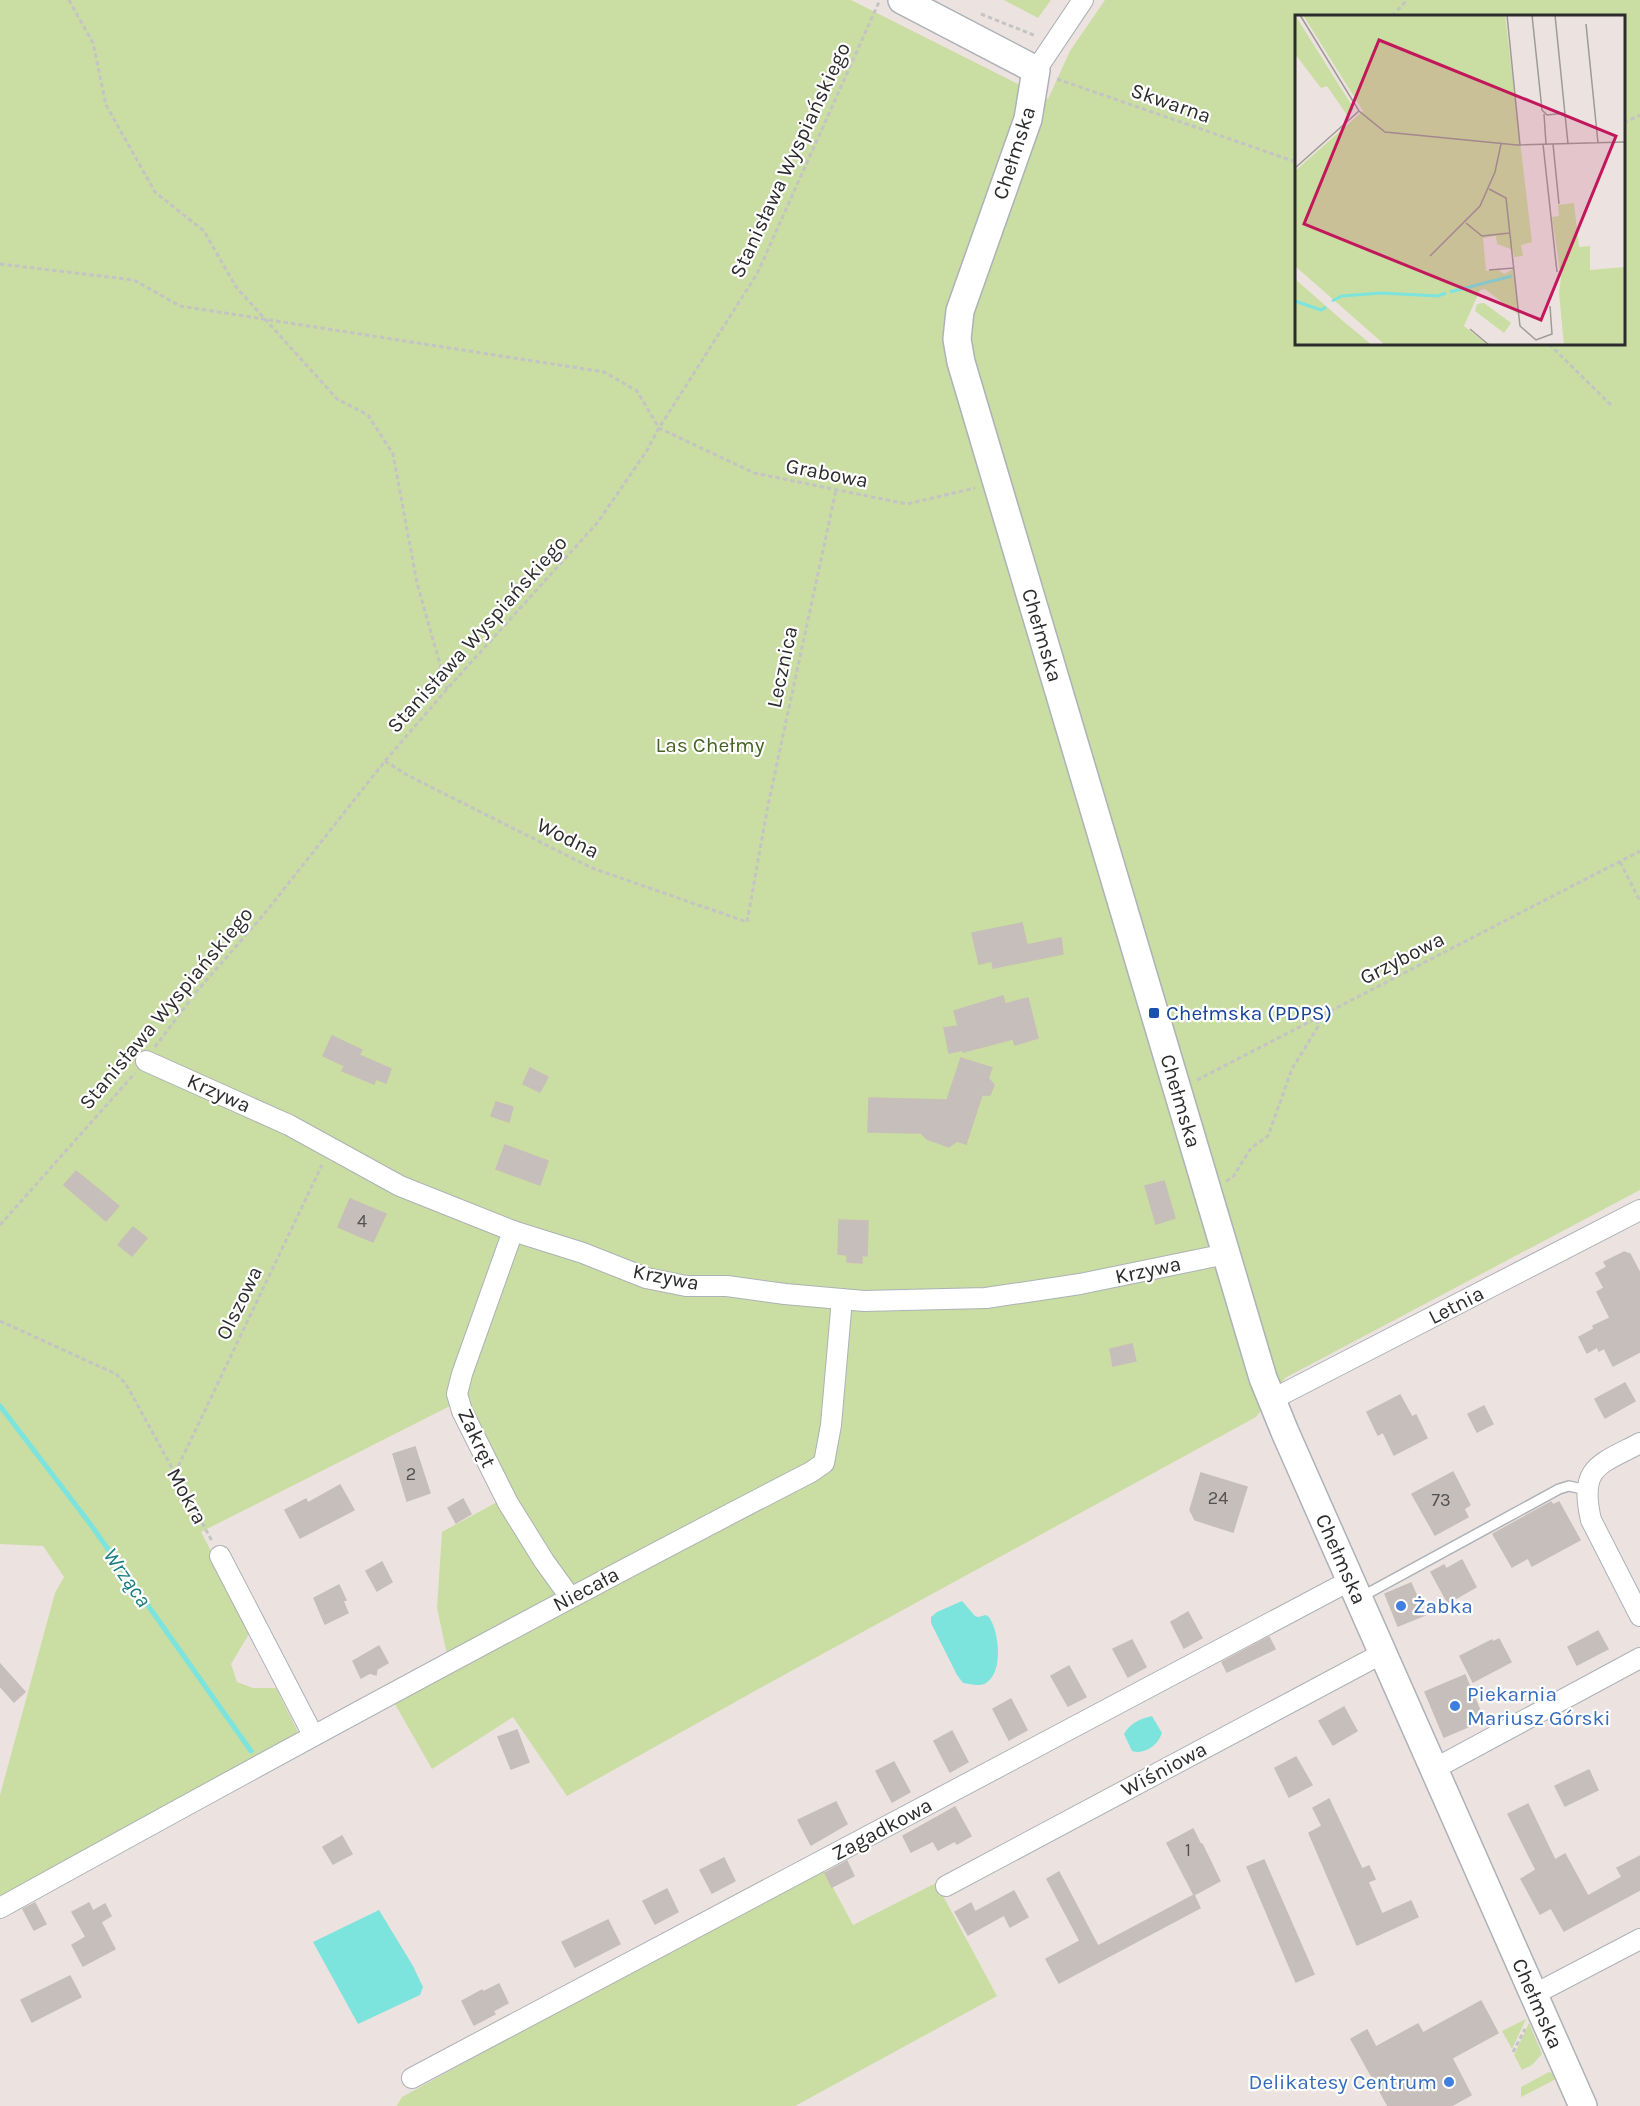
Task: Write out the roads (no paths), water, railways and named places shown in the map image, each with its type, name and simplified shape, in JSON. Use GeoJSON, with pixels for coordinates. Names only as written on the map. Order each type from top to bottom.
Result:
{"type":"FeatureCollection","features":[{"type":"Feature","properties":{"kind":"street"},"geometry":{"type":"LineString","coordinates":[[902,0],[1036,70],[1083,0]]}},
{"type":"Feature","properties":{"kind":"street","name":"Chełmska"},"geometry":{"type":"LineString","coordinates":[[1036,70],[1028,119],[963,302],[957,329],[962,362],[1177,1091],[1271,1400],[1583,2106]]}},
{"type":"Feature","properties":{"kind":"street","name":"Krzywa"},"geometry":{"type":"LineString","coordinates":[[146,1061],[241,1103],[331,1147],[400,1186],[513,1231],[583,1253],[646,1278],[686,1286],[727,1286],[842,1299],[911,1301],[997,1296],[1080,1284],[1226,1254]]}},
{"type":"Feature","properties":{"kind":"street","name":"Letnia"},"geometry":{"type":"LineString","coordinates":[[1271,1400],[1640,1210]]}},
{"type":"Feature","properties":{"kind":"street","name":"Zakręt"},"geometry":{"type":"LineString","coordinates":[[513,1231],[457,1394],[462,1411],[508,1503],[544,1561],[570,1597]]}},
{"type":"Feature","properties":{"kind":"street","name":"Niecała"},"geometry":{"type":"LineString","coordinates":[[0,1908],[314,1735],[570,1597],[811,1472],[824,1463],[831,1425],[842,1299]]}},
{"type":"Feature","properties":{"kind":"street"},"geometry":{"type":"LineString","coordinates":[[1640,1443],[1604,1462],[1594,1471],[1586,1485],[1591,1520],[1640,1617]]}},
{"type":"Feature","properties":{"kind":"street"},"geometry":{"type":"LineString","coordinates":[[220,1556],[314,1735]]}},
{"type":"Feature","properties":{"kind":"street","name":"Zagadkowa"},"geometry":{"type":"LineString","coordinates":[[412,2078],[1355,1589]]}},
{"type":"Feature","properties":{"kind":"street","name":"Wiśniowa"},"geometry":{"type":"LineString","coordinates":[[946,1886],[1383,1653]]}},
{"type":"Feature","properties":{"kind":"street"},"geometry":{"type":"LineString","coordinates":[[1434,1769],[1640,1658]]}},
{"type":"Feature","properties":{"kind":"street"},"geometry":{"type":"LineString","coordinates":[[1533,1995],[1640,1939]]}},
{"type":"Feature","properties":{"kind":"lane"},"geometry":{"type":"LineString","coordinates":[[1355,1589],[1559,1489],[1569,1486],[1587,1490]]}},
{"type":"Feature","properties":{"kind":"water"},"geometry":{"type":"Polygon","coordinates":[[[962,1601],[975,1616],[989,1617],[995,1632],[997,1661],[992,1678],[984,1684],[963,1683],[931,1623],[931,1617],[937,1612],[962,1601]]]}},
{"type":"Feature","properties":{"kind":"water"},"geometry":{"type":"Polygon","coordinates":[[[1152,1716],[1162,1733],[1160,1737],[1154,1745],[1142,1752],[1132,1751],[1124,1734],[1136,1722],[1152,1716]]]}},
{"type":"Feature","properties":{"kind":"water"},"geometry":{"type":"Polygon","coordinates":[[[379,1910],[423,1987],[420,1995],[358,2024],[313,1942],[379,1910]]]}},
{"type":"Feature","properties":{"kind":"waterway","name":"Wrząca"},"geometry":{"type":"LineString","coordinates":[[0,1406],[91,1525],[251,1751]]}},
{"type":"Feature","properties":{"kind":"place","name":"Chełmska (PDPS)"},"geometry":{"type":"Point","coordinates":[1154,1013]}},
{"type":"Feature","properties":{"kind":"place","name":"Żabka"},"geometry":{"type":"Point","coordinates":[1401,1606]}},
{"type":"Feature","properties":{"kind":"place","name":"Piekarnia Mariusz Górski"},"geometry":{"type":"Point","coordinates":[1455,1706]}},
{"type":"Feature","properties":{"kind":"place","name":"Delikatesy Centrum"},"geometry":{"type":"Point","coordinates":[1449,2082]}},
{"type":"Feature","properties":{"kind":"park label","name":"Las Chełmy"},"geometry":{"type":"Point","coordinates":[710,745]}}]}
